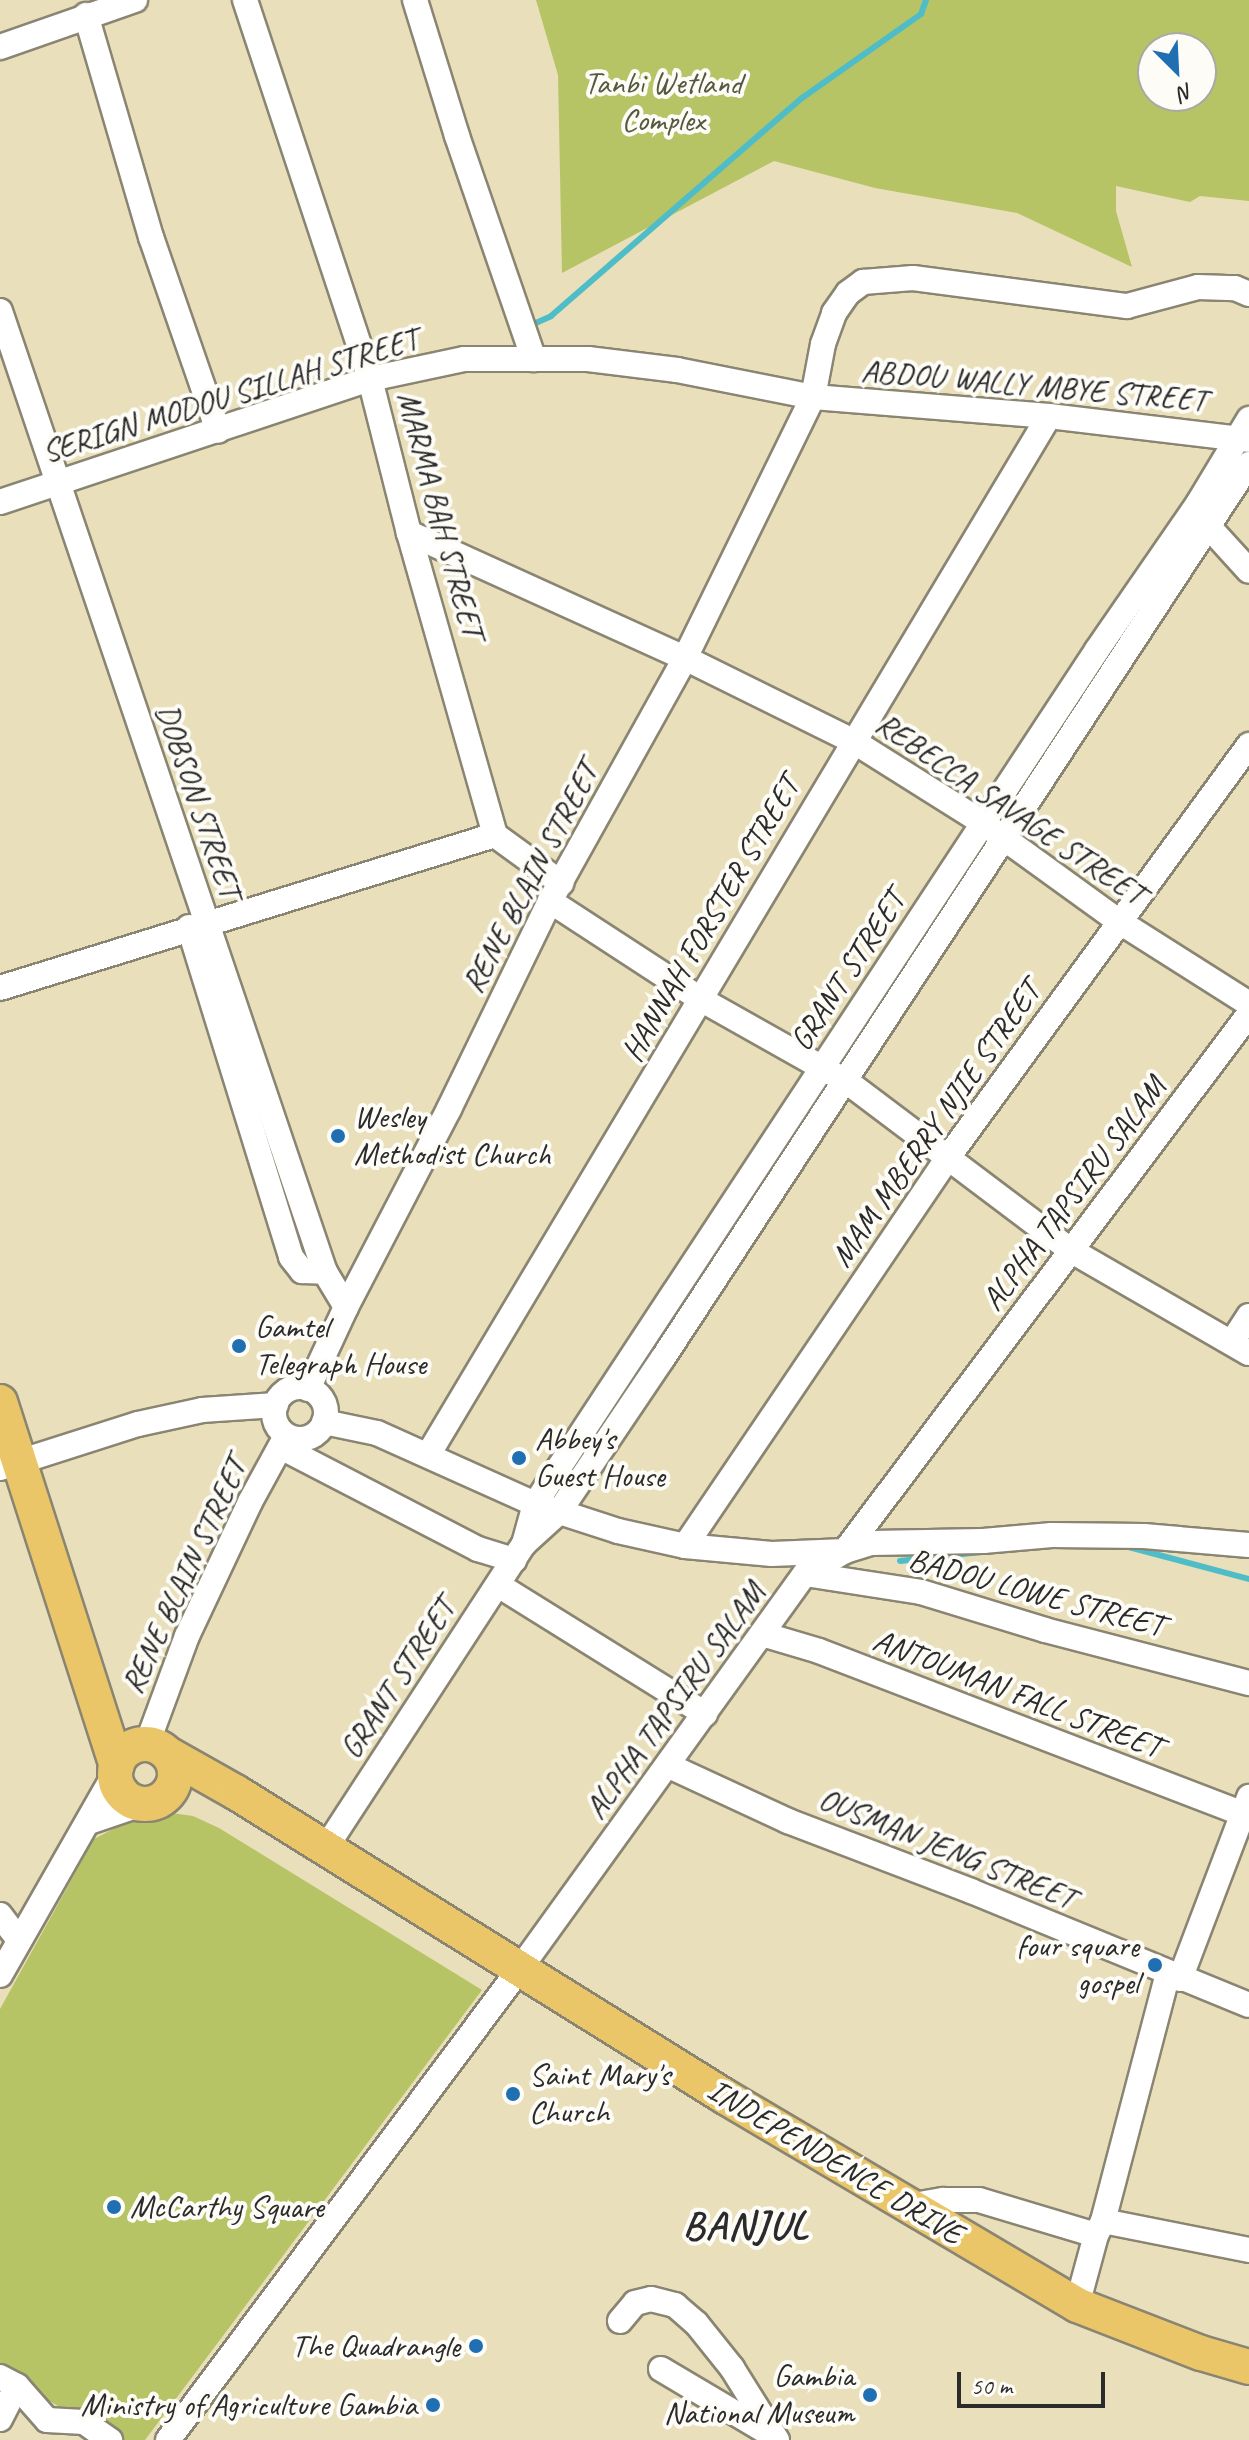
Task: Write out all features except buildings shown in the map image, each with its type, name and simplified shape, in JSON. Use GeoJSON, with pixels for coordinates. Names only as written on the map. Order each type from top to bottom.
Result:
{"type":"FeatureCollection","features":[{"type":"Feature","properties":{"kind":"highway"},"geometry":{"type":"LineString","coordinates":[[0,1402],[10,1465],[86,1665],[137,1756],[175,1774],[158,1796]]}},
{"type":"Feature","properties":{"kind":"highway"},"geometry":{"type":"LineString","coordinates":[[137,1756],[121,1790],[127,1797],[237,1793]]}},
{"type":"Feature","properties":{"kind":"highway","name":"INDEPENDENCE DRIVE"},"geometry":{"type":"LineString","coordinates":[[137,1756],[237,1793],[519,1970],[1077,2305],[1201,2353],[1249,2367]]}},
{"type":"Feature","properties":{"kind":"street"},"geometry":{"type":"LineString","coordinates":[[0,47],[135,0]]}},
{"type":"Feature","properties":{"kind":"street","name":"MARMA BAH STREET"},"geometry":{"type":"LineString","coordinates":[[245,0],[370,379],[409,533],[495,835]]}},
{"type":"Feature","properties":{"kind":"street"},"geometry":{"type":"LineString","coordinates":[[415,0],[457,136],[534,359]]}},
{"type":"Feature","properties":{"kind":"street"},"geometry":{"type":"LineString","coordinates":[[86,15],[151,237],[218,431]]}},
{"type":"Feature","properties":{"kind":"street","name":"RENE BLAIN STREET"},"geometry":{"type":"LineString","coordinates":[[308,1389],[346,1307],[449,1109],[556,892],[685,658],[813,397],[823,344],[834,313],[848,293],[863,282],[913,278],[1127,306],[1198,287],[1235,288],[1249,294]]}},
{"type":"Feature","properties":{"kind":"street","name":"DOBSON STREET"},"geometry":{"type":"LineString","coordinates":[[0,311],[197,924],[325,1272],[346,1307]]}},
{"type":"Feature","properties":{"kind":"street","name":"SERIGN MODOU SILLAH STREET"},"geometry":{"type":"LineString","coordinates":[[0,502],[370,379],[464,359],[588,359],[677,370],[813,397]]}},
{"type":"Feature","properties":{"kind":"street","name":"ABDOU WALLY MBYE STREET"},"geometry":{"type":"LineString","coordinates":[[813,397],[1245,432]]}},
{"type":"Feature","properties":{"kind":"street","name":"HANNAH FORSTER STREET"},"geometry":{"type":"LineString","coordinates":[[428,1455],[1049,416]]}},
{"type":"Feature","properties":{"kind":"street","name":"GRANT STREET"},"geometry":{"type":"LineString","coordinates":[[519,1552],[535,1504],[983,823],[1245,432]]}},
{"type":"Feature","properties":{"kind":"street","name":"GRANT STREET"},"geometry":{"type":"LineString","coordinates":[[325,1849],[519,1552],[559,1512],[846,1081],[922,959],[1249,464]]}},
{"type":"Feature","properties":{"kind":"street"},"geometry":{"type":"LineString","coordinates":[[1199,502],[1209,527],[1249,571]]}},
{"type":"Feature","properties":{"kind":"street","name":"REBECCA SAVAGE STREET"},"geometry":{"type":"LineString","coordinates":[[409,533],[685,658],[853,741],[983,823],[1120,922],[1249,1004]]}},
{"type":"Feature","properties":{"kind":"street","name":"MAM MBERRY NJIE STREET"},"geometry":{"type":"LineString","coordinates":[[685,1546],[949,1156],[1249,745]]}},
{"type":"Feature","properties":{"kind":"street"},"geometry":{"type":"LineString","coordinates":[[0,988],[197,924],[495,835],[556,892],[702,1000],[846,1081],[1072,1251],[1241,1347],[1249,1316]]}},
{"type":"Feature","properties":{"kind":"street","name":"ALPHA TAPSIRU SALAM"},"geometry":{"type":"LineString","coordinates":[[168,2440],[519,1970],[805,1574],[845,1551],[1249,1014]]}},
{"type":"Feature","properties":{"kind":"street"},"geometry":{"type":"LineString","coordinates":[[284,1441],[312,1436],[324,1422],[325,1406],[308,1389],[290,1389],[276,1405],[275,1423],[284,1441],[478,1549],[519,1552]]}},
{"type":"Feature","properties":{"kind":"street"},"geometry":{"type":"LineString","coordinates":[[10,1465],[138,1424],[202,1410],[276,1405]]}},
{"type":"Feature","properties":{"kind":"street"},"geometry":{"type":"LineString","coordinates":[[324,1422],[377,1433],[535,1504],[685,1546],[772,1554],[845,1551],[871,1543],[983,1541],[1052,1535],[1144,1536],[1249,1545]]}},
{"type":"Feature","properties":{"kind":"street","name":"RENE BLAIN STREET"},"geometry":{"type":"LineString","coordinates":[[0,1975],[89,1822],[137,1756],[187,1636],[250,1502],[284,1441]]}},
{"type":"Feature","properties":{"kind":"street","name":"BADOU LOWE STREET"},"geometry":{"type":"LineString","coordinates":[[805,1574],[921,1592],[1045,1630],[1249,1683]]}},
{"type":"Feature","properties":{"kind":"street"},"geometry":{"type":"LineString","coordinates":[[498,1585],[705,1714]]}},
{"type":"Feature","properties":{"kind":"street","name":"ANTOUMAN FALL STREET"},"geometry":{"type":"LineString","coordinates":[[762,1634],[819,1651],[1246,1809]]}},
{"type":"Feature","properties":{"kind":"street","name":"OUSMAN JENG STREET"},"geometry":{"type":"LineString","coordinates":[[669,1766],[788,1821],[971,1891],[1249,2005]]}},
{"type":"Feature","properties":{"kind":"street"},"geometry":{"type":"LineString","coordinates":[[89,1822],[158,1796]]}},
{"type":"Feature","properties":{"kind":"street"},"geometry":{"type":"LineString","coordinates":[[1077,2305],[1174,1976],[1246,1809]]}},
{"type":"Feature","properties":{"kind":"street"},"geometry":{"type":"LineString","coordinates":[[0,1915],[19,1940]]}},
{"type":"Feature","properties":{"kind":"street"},"geometry":{"type":"LineString","coordinates":[[908,2206],[943,2200],[979,2200],[1100,2228],[1249,2250]]}},
{"type":"Feature","properties":{"kind":"street"},"geometry":{"type":"LineString","coordinates":[[620,2321],[635,2303],[651,2299],[675,2305],[696,2323],[732,2368],[776,2438]]}},
{"type":"Feature","properties":{"kind":"street"},"geometry":{"type":"LineString","coordinates":[[661,2369],[776,2438]]}},
{"type":"Feature","properties":{"kind":"street"},"geometry":{"type":"LineString","coordinates":[[0,2419],[8,2381]]}},
{"type":"Feature","properties":{"kind":"street"},"geometry":{"type":"LineString","coordinates":[[8,2381],[47,2420],[84,2422],[110,2440]]}},
{"type":"Feature","properties":{"kind":"green space","name":"Tanbi Wetland Complex"},"geometry":{"type":"Polygon","coordinates":[[[536,0],[1249,0],[1249,201],[1200,196],[1190,202],[1116,186],[1116,211],[1132,267],[1017,213],[875,188],[774,161],[562,273],[558,75],[536,0]]]}},
{"type":"Feature","properties":{"kind":"green space","name":"McCarthy Square"},"geometry":{"type":"Polygon","coordinates":[[[158,1811],[193,1816],[219,1828],[482,1990],[145,2440],[116,2440],[0,2372],[0,2009],[94,1839],[130,1820],[158,1811]]]}},
{"type":"Feature","properties":{"kind":"waterway"},"geometry":{"type":"LineString","coordinates":[[529,326],[551,316],[802,98],[921,14],[926,0]]}},
{"type":"Feature","properties":{"kind":"waterway"},"geometry":{"type":"LineString","coordinates":[[915,949],[933,921]]}},
{"type":"Feature","properties":{"kind":"waterway"},"geometry":{"type":"LineString","coordinates":[[842,1059],[911,955]]}},
{"type":"Feature","properties":{"kind":"waterway"},"geometry":{"type":"LineString","coordinates":[[690,1290],[817,1100]]}},
{"type":"Feature","properties":{"kind":"waterway"},"geometry":{"type":"LineString","coordinates":[[622,1393],[647,1356]]}},
{"type":"Feature","properties":{"kind":"waterway"},"geometry":{"type":"LineString","coordinates":[[1125,1546],[1249,1579]]}},
{"type":"Feature","properties":{"kind":"waterway"},"geometry":{"type":"LineString","coordinates":[[900,1561],[980,1552]]}},
{"type":"Feature","properties":{"kind":"place","name":"Wesley Methodist Church"},"geometry":{"type":"Point","coordinates":[338,1136]}},
{"type":"Feature","properties":{"kind":"place","name":"Gamtel Telegraph House"},"geometry":{"type":"Point","coordinates":[239,1346]}},
{"type":"Feature","properties":{"kind":"place","name":"Abbey's Guest House"},"geometry":{"type":"Point","coordinates":[519,1458]}},
{"type":"Feature","properties":{"kind":"place","name":"four square gospel"},"geometry":{"type":"Point","coordinates":[1155,1965]}},
{"type":"Feature","properties":{"kind":"place","name":"Saint Mary's Church"},"geometry":{"type":"Point","coordinates":[513,2094]}},
{"type":"Feature","properties":{"kind":"place","name":"McCarthy Square"},"geometry":{"type":"Point","coordinates":[114,2207]}},
{"type":"Feature","properties":{"kind":"place","name":"The Quadrangle"},"geometry":{"type":"Point","coordinates":[476,2346]}},
{"type":"Feature","properties":{"kind":"place","name":"Gambia National Museum"},"geometry":{"type":"Point","coordinates":[870,2395]}},
{"type":"Feature","properties":{"kind":"place","name":"Ministry of Agriculture Gambia"},"geometry":{"type":"Point","coordinates":[433,2405]}},
{"type":"Feature","properties":{"kind":"district","name":"BANJUL"},"geometry":{"type":"Point","coordinates":[746,2225]}}]}
